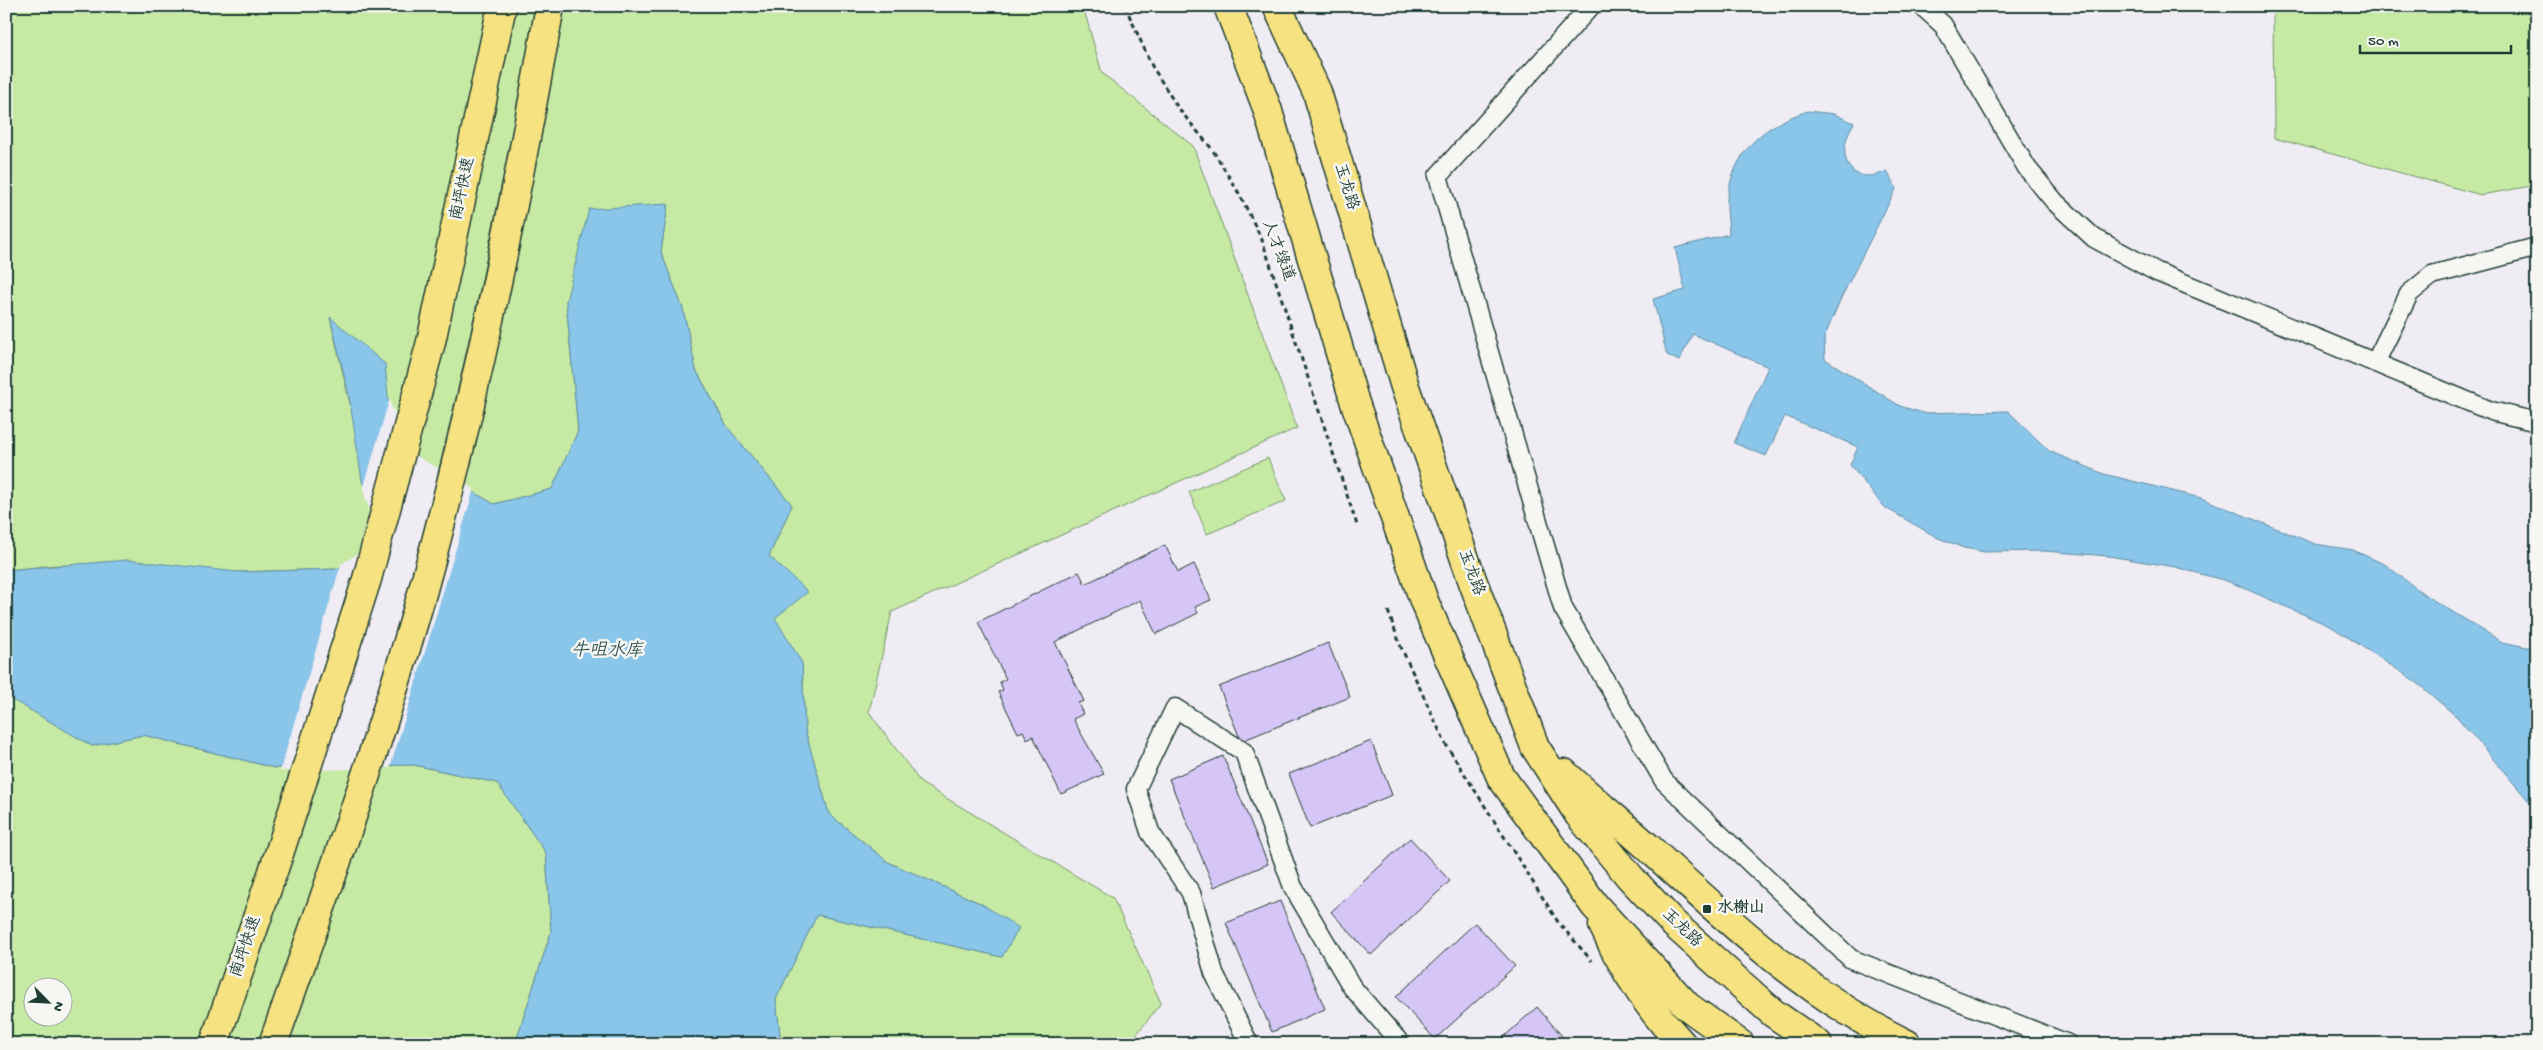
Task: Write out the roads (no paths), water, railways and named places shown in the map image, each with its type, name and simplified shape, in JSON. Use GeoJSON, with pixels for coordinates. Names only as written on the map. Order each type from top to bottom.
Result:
{"type":"FeatureCollection","features":[{"type":"Feature","properties":{"kind":"main road","name":"南坪快速"},"geometry":{"type":"LineString","coordinates":[[214,1044],[280,851],[367,579],[431,342],[496,36],[500,6]]}},
{"type":"Feature","properties":{"kind":"main road"},"geometry":{"type":"LineString","coordinates":[[273,1044],[335,868],[420,598],[483,355],[550,6]]}},
{"type":"Feature","properties":{"kind":"main road"},"geometry":{"type":"LineString","coordinates":[[542,51],[555,6]]}},
{"type":"Feature","properties":{"kind":"main road"},"geometry":{"type":"LineString","coordinates":[[1228,6],[1267,108],[1355,403],[1424,601],[1502,777],[1595,906],[1688,1006],[1740,1044]]}},
{"type":"Feature","properties":{"kind":"main road","name":"玉龙路"},"geometry":{"type":"LineString","coordinates":[[1277,6],[1316,92],[1405,387],[1473,582],[1535,747],[1579,815],[1630,877],[1674,924],[1773,1013],[1818,1044]]}},
{"type":"Feature","properties":{"kind":"main road"},"geometry":{"type":"LineString","coordinates":[[1535,747],[1773,959],[1829,1000],[1878,1030],[1907,1044]]}},
{"type":"Feature","properties":{"kind":"main road"},"geometry":{"type":"LineString","coordinates":[[1595,906],[1618,958],[1638,990],[1657,1017],[1682,1044]]}},
{"type":"Feature","properties":{"kind":"street"},"geometry":{"type":"LineString","coordinates":[[1591,6],[1438,176],[1563,608],[1664,781],[1851,959],[2059,1042]]}},
{"type":"Feature","properties":{"kind":"street"},"geometry":{"type":"LineString","coordinates":[[1922,6],[1943,25],[2027,168],[2055,202],[2094,238],[2157,272],[2375,363],[2492,411],[2537,422]]}},
{"type":"Feature","properties":{"kind":"street"},"geometry":{"type":"LineString","coordinates":[[2375,363],[2409,294],[2432,275],[2537,247]]}},
{"type":"Feature","properties":{"kind":"street"},"geometry":{"type":"LineString","coordinates":[[1249,1044],[1214,973],[1192,893],[1150,832],[1136,789],[1175,708],[1244,752],[1293,887],[1352,987],[1401,1044]]}},
{"type":"Feature","properties":{"kind":"water"},"geometry":{"type":"Polygon","coordinates":[[[1808,111],[1834,114],[1854,123],[1845,146],[1845,157],[1848,165],[1854,172],[1863,175],[1874,175],[1887,171],[1896,189],[1841,298],[1824,338],[1825,359],[1900,406],[1923,413],[2008,411],[2049,451],[2104,474],[2201,498],[2315,544],[2353,550],[2386,565],[2425,595],[2502,642],[2537,649],[2537,803],[2528,800],[2457,717],[2415,681],[2332,627],[2230,582],[2175,567],[2109,556],[2043,551],[1985,552],[1964,548],[1938,538],[1884,507],[1850,465],[1858,447],[1785,416],[1766,456],[1734,443],[1768,367],[1693,334],[1679,361],[1667,355],[1653,299],[1685,290],[1675,248],[1729,234],[1727,199],[1731,182],[1736,167],[1753,142],[1777,124],[1808,111]]]}},
{"type":"Feature","properties":{"kind":"water","name":"牛咀水库"},"geometry":{"type":"Polygon","coordinates":[[[668,204],[661,252],[683,309],[696,370],[728,428],[792,505],[769,556],[808,592],[775,618],[802,663],[805,730],[829,814],[888,862],[982,904],[1019,928],[1002,957],[817,915],[776,999],[781,1044],[515,1044],[551,932],[546,853],[497,783],[414,765],[275,768],[143,735],[92,746],[11,699],[6,700],[6,570],[127,560],[238,572],[337,569],[382,542],[362,481],[349,395],[330,317],[385,364],[389,406],[413,457],[494,504],[552,489],[578,431],[566,301],[589,209],[668,204]]]}},
{"type":"Feature","properties":{"kind":"place","name":"水榭山"},"geometry":{"type":"Point","coordinates":[1707,909]}}]}
